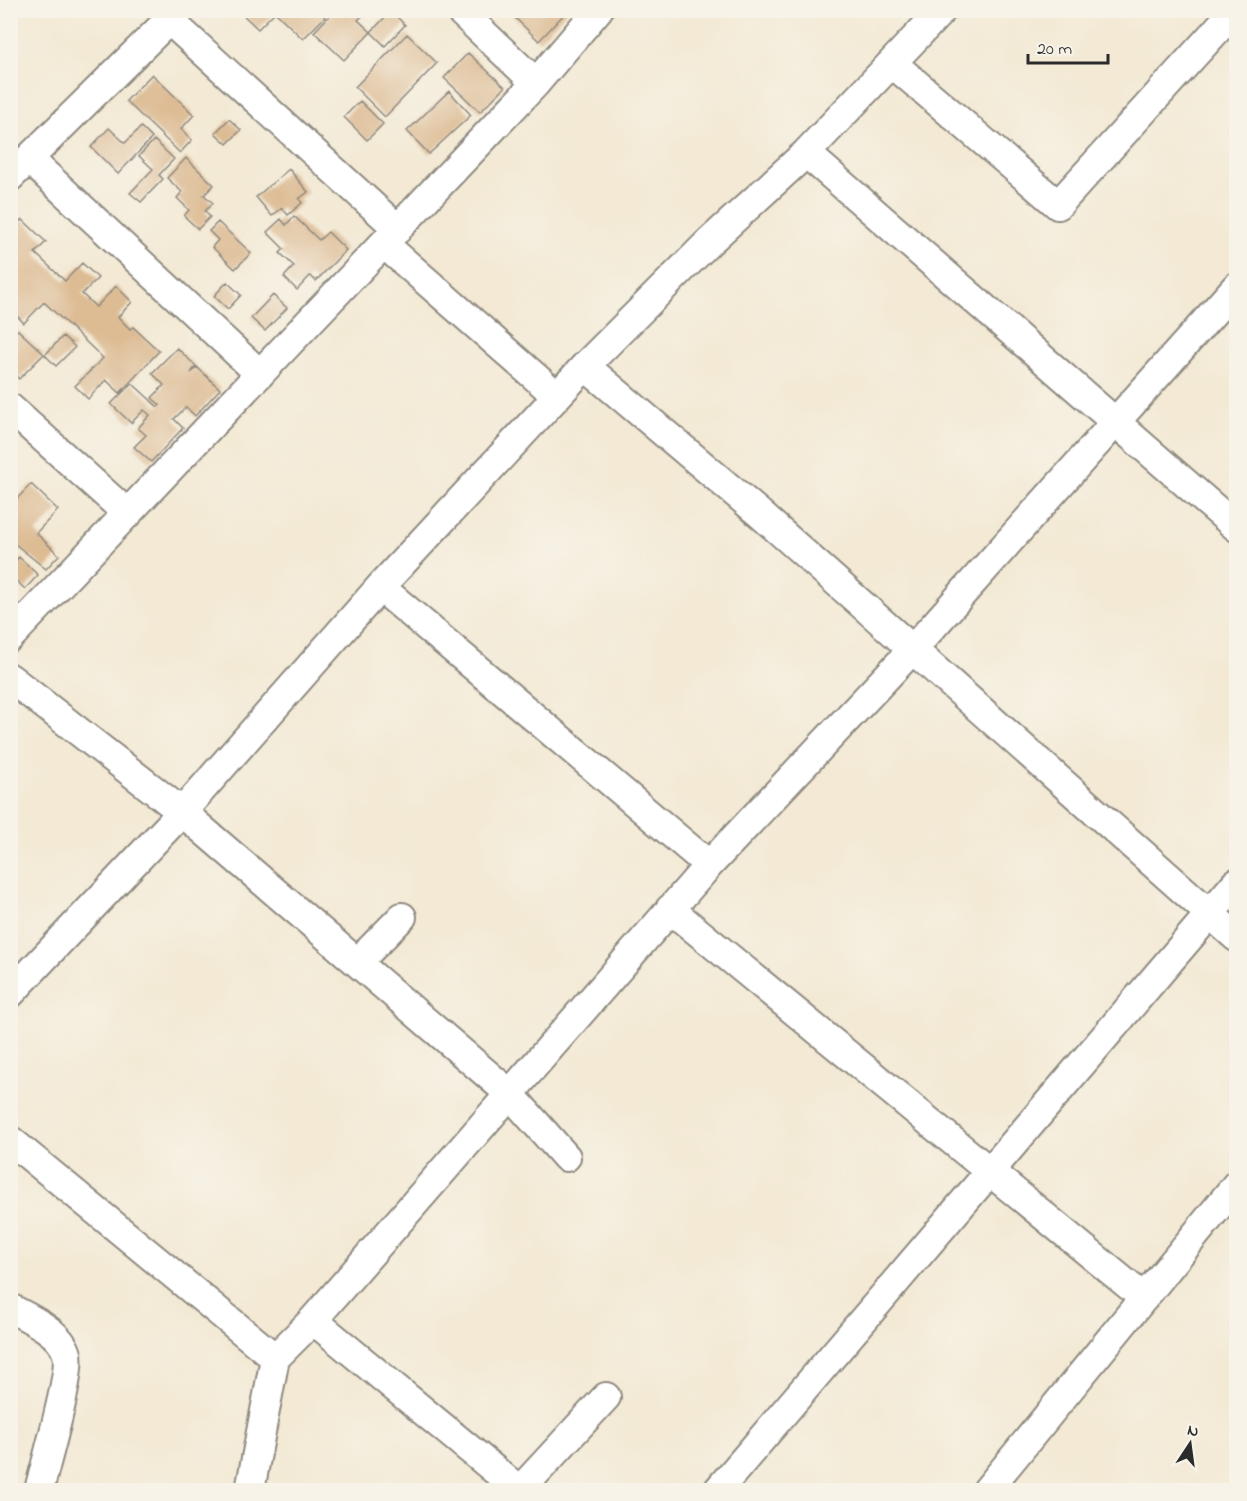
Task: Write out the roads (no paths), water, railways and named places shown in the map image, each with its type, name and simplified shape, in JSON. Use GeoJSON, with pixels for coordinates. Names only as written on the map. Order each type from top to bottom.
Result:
{"type":"FeatureCollection","features":[{"type":"Feature","properties":{"kind":"street"},"geometry":{"type":"LineString","coordinates":[[459,10],[536,82]]}},
{"type":"Feature","properties":{"kind":"street"},"geometry":{"type":"LineString","coordinates":[[10,637],[536,82],[598,10]]}},
{"type":"Feature","properties":{"kind":"street"},"geometry":{"type":"LineString","coordinates":[[10,994],[182,812],[380,587],[585,366],[708,243],[806,153],[942,10]]}},
{"type":"Feature","properties":{"kind":"street"},"geometry":{"type":"LineString","coordinates":[[892,63],[1058,205],[1235,10]]}},
{"type":"Feature","properties":{"kind":"street"},"geometry":{"type":"LineString","coordinates":[[260,374],[20,168],[174,15],[391,236],[557,396]]}},
{"type":"Feature","properties":{"kind":"street"},"geometry":{"type":"LineString","coordinates":[[806,153],[1236,527]]}},
{"type":"Feature","properties":{"kind":"street"},"geometry":{"type":"LineString","coordinates":[[250,1491],[275,1358],[313,1320],[709,865],[912,650],[1236,287]]}},
{"type":"Feature","properties":{"kind":"street"},"geometry":{"type":"LineString","coordinates":[[585,366],[759,513],[1236,937]]}},
{"type":"Feature","properties":{"kind":"street"},"geometry":{"type":"LineString","coordinates":[[10,408],[128,514]]}},
{"type":"Feature","properties":{"kind":"street"},"geometry":{"type":"LineString","coordinates":[[380,587],[709,865]]}},
{"type":"Feature","properties":{"kind":"street"},"geometry":{"type":"LineString","coordinates":[[10,678],[182,812],[358,962],[510,1093],[566,1157]]}},
{"type":"Feature","properties":{"kind":"street"},"geometry":{"type":"LineString","coordinates":[[718,1491],[1236,884]]}},
{"type":"Feature","properties":{"kind":"street"},"geometry":{"type":"LineString","coordinates":[[670,909],[1144,1298]]}},
{"type":"Feature","properties":{"kind":"street"},"geometry":{"type":"LineString","coordinates":[[358,962],[402,917]]}},
{"type":"Feature","properties":{"kind":"street"},"geometry":{"type":"LineString","coordinates":[[10,1140],[275,1358]]}},
{"type":"Feature","properties":{"kind":"street"},"geometry":{"type":"LineString","coordinates":[[987,1491],[1236,1185]]}},
{"type":"Feature","properties":{"kind":"street"},"geometry":{"type":"LineString","coordinates":[[10,1308],[56,1337],[67,1354],[66,1375],[39,1491]]}},
{"type":"Feature","properties":{"kind":"street"},"geometry":{"type":"LineString","coordinates":[[313,1320],[520,1491],[606,1397]]}}]}
